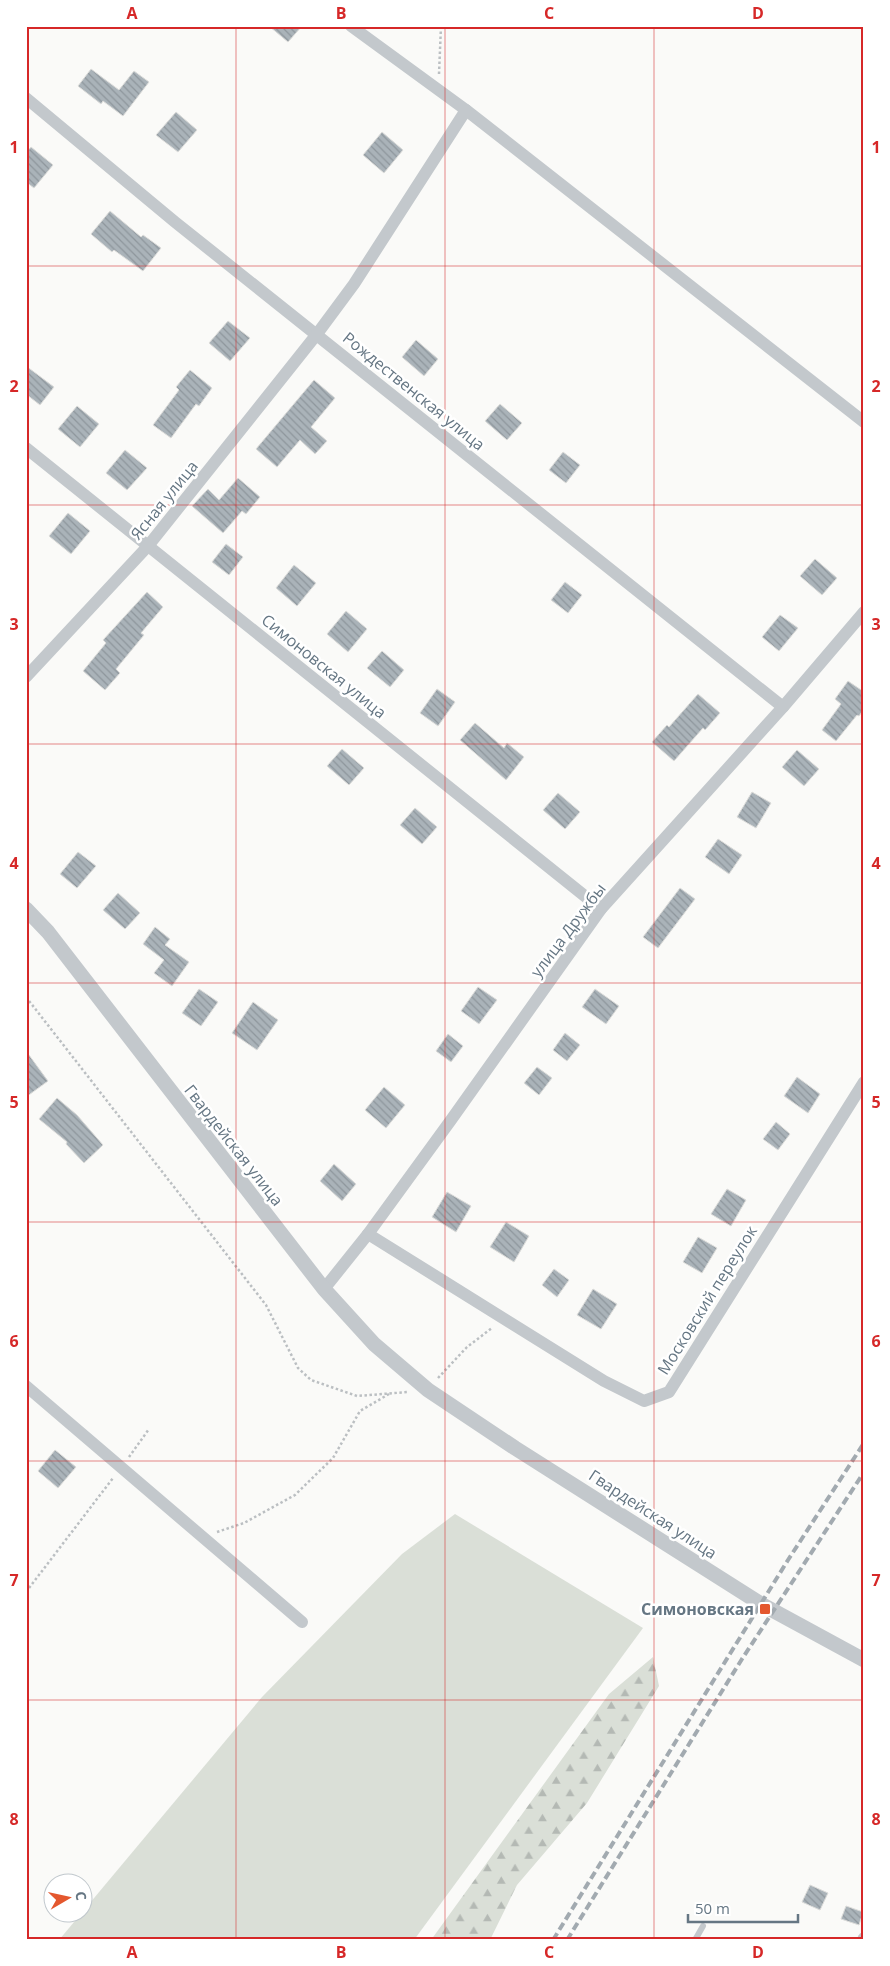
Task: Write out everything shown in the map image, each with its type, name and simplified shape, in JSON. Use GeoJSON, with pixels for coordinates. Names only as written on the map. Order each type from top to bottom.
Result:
{"type":"FeatureCollection","features":[{"type":"Feature","properties":{"kind":"street"},"geometry":{"type":"LineString","coordinates":[[351,26],[466,110],[864,422]]}},
{"type":"Feature","properties":{"kind":"street","name":"Рождественская улица"},"geometry":{"type":"LineString","coordinates":[[26,98],[175,222],[783,707]]}},
{"type":"Feature","properties":{"kind":"street","name":"Ясная улица"},"geometry":{"type":"LineString","coordinates":[[26,678],[148,546],[317,334],[354,284],[466,110]]}},
{"type":"Feature","properties":{"kind":"street","name":"Симоновская улица"},"geometry":{"type":"LineString","coordinates":[[26,448],[601,909]]}},
{"type":"Feature","properties":{"kind":"street","name":"улица Дружбы"},"geometry":{"type":"LineString","coordinates":[[324,1289],[368,1234],[601,909],[783,707],[864,612]]}},
{"type":"Feature","properties":{"kind":"street","name":"Гвардейская улица"},"geometry":{"type":"LineString","coordinates":[[26,909],[48,932],[324,1289],[374,1344],[428,1390],[515,1448],[761,1604],[864,1660]]}},
{"type":"Feature","properties":{"kind":"street","name":"Московский переулок"},"geometry":{"type":"LineString","coordinates":[[368,1234],[604,1381],[644,1401],[669,1392],[864,1082]]}},
{"type":"Feature","properties":{"kind":"street"},"geometry":{"type":"LineString","coordinates":[[26,1386],[302,1622]]}},
{"type":"Feature","properties":{"kind":"lane"},"geometry":{"type":"LineString","coordinates":[[695,1940],[704,1926]]}},
{"type":"Feature","properties":{"kind":"path"},"geometry":{"type":"LineString","coordinates":[[439,91],[441,26]]}},
{"type":"Feature","properties":{"kind":"path"},"geometry":{"type":"LineString","coordinates":[[26,997],[266,1304],[298,1368],[311,1380],[357,1396],[428,1390],[467,1347],[504,1318]]}},
{"type":"Feature","properties":{"kind":"path"},"geometry":{"type":"LineString","coordinates":[[202,1536],[244,1523],[295,1495],[334,1458],[360,1411],[390,1393]]}},
{"type":"Feature","properties":{"kind":"path"},"geometry":{"type":"LineString","coordinates":[[26,1592],[149,1429]]}},
{"type":"Feature","properties":{"kind":"green space"},"geometry":{"type":"Polygon","coordinates":[[[455,1514],[643,1628],[414,1940],[59,1940],[72,1924],[92,1924],[92,1900],[262,1697],[402,1554],[455,1514]]]}},
{"type":"Feature","properties":{"kind":"green space"},"geometry":{"type":"Polygon","coordinates":[[[653,1657],[659,1686],[587,1803],[517,1885],[490,1940],[431,1940],[609,1694],[653,1657]]]}},
{"type":"Feature","properties":{"kind":"building"},"geometry":{"type":"Polygon","coordinates":[[[269,26],[302,26],[288,42],[269,26]]]}},
{"type":"Feature","properties":{"kind":"building"},"geometry":{"type":"Polygon","coordinates":[[[91,69],[119,90],[134,71],[149,82],[123,116],[103,101],[101,104],[78,86],[91,69]]]}},
{"type":"Feature","properties":{"kind":"building"},"geometry":{"type":"Polygon","coordinates":[[[176,112],[197,130],[178,152],[156,135],[176,112]]]}},
{"type":"Feature","properties":{"kind":"building"},"geometry":{"type":"Polygon","coordinates":[[[382,132],[403,150],[384,173],[363,155],[382,132]]]}},
{"type":"Feature","properties":{"kind":"building"},"geometry":{"type":"Polygon","coordinates":[[[31,147],[53,165],[34,188],[26,182],[26,153],[31,147]]]}},
{"type":"Feature","properties":{"kind":"building"},"geometry":{"type":"Polygon","coordinates":[[[110,211],[141,237],[143,235],[161,248],[143,271],[114,250],[112,252],[91,234],[110,211]]]}},
{"type":"Feature","properties":{"kind":"building"},"geometry":{"type":"Polygon","coordinates":[[[228,321],[250,338],[230,361],[209,343],[228,321]]]}},
{"type":"Feature","properties":{"kind":"building"},"geometry":{"type":"Polygon","coordinates":[[[416,340],[438,359],[424,376],[402,357],[416,340]]]}},
{"type":"Feature","properties":{"kind":"building"},"geometry":{"type":"Polygon","coordinates":[[[26,366],[54,387],[40,405],[26,394],[26,366]]]}},
{"type":"Feature","properties":{"kind":"building"},"geometry":{"type":"Polygon","coordinates":[[[190,370],[212,388],[199,406],[196,404],[171,438],[153,425],[179,390],[176,387],[190,370]]]}},
{"type":"Feature","properties":{"kind":"building"},"geometry":{"type":"Polygon","coordinates":[[[314,380],[335,398],[311,427],[327,441],[315,454],[300,440],[277,467],[256,449],[314,380]]]}},
{"type":"Feature","properties":{"kind":"building"},"geometry":{"type":"Polygon","coordinates":[[[500,404],[522,423],[507,440],[485,421],[500,404]]]}},
{"type":"Feature","properties":{"kind":"building"},"geometry":{"type":"Polygon","coordinates":[[[77,406],[99,424],[80,447],[58,429],[77,406]]]}},
{"type":"Feature","properties":{"kind":"building"},"geometry":{"type":"Polygon","coordinates":[[[125,450],[147,468],[127,490],[106,473],[125,450]]]}},
{"type":"Feature","properties":{"kind":"building"},"geometry":{"type":"Polygon","coordinates":[[[563,452],[580,465],[566,483],[549,470],[563,452]]]}},
{"type":"Feature","properties":{"kind":"building"},"geometry":{"type":"Polygon","coordinates":[[[238,478],[260,497],[246,514],[242,511],[223,533],[192,506],[208,489],[219,500],[238,478]]]}},
{"type":"Feature","properties":{"kind":"building"},"geometry":{"type":"Polygon","coordinates":[[[68,513],[90,531],[71,554],[49,536],[68,513]]]}},
{"type":"Feature","properties":{"kind":"building"},"geometry":{"type":"Polygon","coordinates":[[[226,544],[243,557],[229,575],[212,562],[226,544]]]}},
{"type":"Feature","properties":{"kind":"building"},"geometry":{"type":"Polygon","coordinates":[[[815,559],[837,578],[822,595],[800,576],[815,559]]]}},
{"type":"Feature","properties":{"kind":"building"},"geometry":{"type":"Polygon","coordinates":[[[294,565],[316,583],[297,606],[276,588],[294,565]]]}},
{"type":"Feature","properties":{"kind":"building"},"geometry":{"type":"Polygon","coordinates":[[[565,582],[582,595],[568,613],[551,600],[565,582]]]}},
{"type":"Feature","properties":{"kind":"building"},"geometry":{"type":"Polygon","coordinates":[[[147,592],[163,607],[141,633],[144,635],[116,669],[120,673],[105,690],[83,671],[106,643],[103,640],[147,592]]]}},
{"type":"Feature","properties":{"kind":"building"},"geometry":{"type":"Polygon","coordinates":[[[346,611],[367,629],[348,652],[327,634],[346,611]]]}},
{"type":"Feature","properties":{"kind":"building"},"geometry":{"type":"Polygon","coordinates":[[[780,615],[798,628],[779,651],[762,637],[780,615]]]}},
{"type":"Feature","properties":{"kind":"building"},"geometry":{"type":"Polygon","coordinates":[[[382,651],[404,670],[390,687],[367,668],[382,651]]]}},
{"type":"Feature","properties":{"kind":"building"},"geometry":{"type":"Polygon","coordinates":[[[848,681],[864,692],[864,709],[836,741],[822,730],[841,704],[835,699],[848,681]]]}},
{"type":"Feature","properties":{"kind":"building"},"geometry":{"type":"Polygon","coordinates":[[[437,689],[455,702],[438,726],[420,713],[437,689]]]}},
{"type":"Feature","properties":{"kind":"building"},"geometry":{"type":"Polygon","coordinates":[[[698,694],[720,713],[705,730],[703,728],[674,761],[652,742],[667,725],[669,727],[698,694]]]}},
{"type":"Feature","properties":{"kind":"building"},"geometry":{"type":"Polygon","coordinates":[[[475,723],[504,748],[507,743],[524,757],[506,780],[460,740],[475,723]]]}},
{"type":"Feature","properties":{"kind":"building"},"geometry":{"type":"Polygon","coordinates":[[[342,749],[364,768],[349,785],[327,766],[342,749]]]}},
{"type":"Feature","properties":{"kind":"building"},"geometry":{"type":"Polygon","coordinates":[[[797,750],[819,769],[804,786],[782,767],[797,750]]]}},
{"type":"Feature","properties":{"kind":"building"},"geometry":{"type":"Polygon","coordinates":[[[752,792],[771,803],[756,828],[737,817],[752,792]]]}},
{"type":"Feature","properties":{"kind":"building"},"geometry":{"type":"Polygon","coordinates":[[[558,793],[580,812],[565,829],[543,810],[558,793]]]}},
{"type":"Feature","properties":{"kind":"building"},"geometry":{"type":"Polygon","coordinates":[[[415,808],[437,827],[422,844],[400,825],[415,808]]]}},
{"type":"Feature","properties":{"kind":"building"},"geometry":{"type":"Polygon","coordinates":[[[718,839],[742,855],[729,874],[705,857],[718,839]]]}},
{"type":"Feature","properties":{"kind":"building"},"geometry":{"type":"Polygon","coordinates":[[[78,852],[96,866],[77,888],[60,874],[78,852]]]}},
{"type":"Feature","properties":{"kind":"building"},"geometry":{"type":"Polygon","coordinates":[[[680,888],[695,899],[658,948],[643,937],[680,888]]]}},
{"type":"Feature","properties":{"kind":"building"},"geometry":{"type":"Polygon","coordinates":[[[118,893],[140,913],[125,929],[103,910],[118,893]]]}},
{"type":"Feature","properties":{"kind":"building"},"geometry":{"type":"Polygon","coordinates":[[[155,927],[170,939],[165,945],[189,962],[172,986],[154,973],[164,960],[143,944],[155,927]]]}},
{"type":"Feature","properties":{"kind":"building"},"geometry":{"type":"Polygon","coordinates":[[[478,987],[497,1000],[479,1024],[461,1011],[478,987]]]}},
{"type":"Feature","properties":{"kind":"building"},"geometry":{"type":"Polygon","coordinates":[[[199,989],[218,1002],[201,1026],[182,1013],[199,989]]]}},
{"type":"Feature","properties":{"kind":"building"},"geometry":{"type":"Polygon","coordinates":[[[595,989],[619,1006],[606,1024],[582,1007],[595,989]]]}},
{"type":"Feature","properties":{"kind":"building"},"geometry":{"type":"Polygon","coordinates":[[[253,1002],[278,1020],[257,1050],[232,1033],[253,1002]]]}},
{"type":"Feature","properties":{"kind":"building"},"geometry":{"type":"Polygon","coordinates":[[[565,1033],[580,1045],[567,1061],[553,1050],[565,1033]]]}},
{"type":"Feature","properties":{"kind":"building"},"geometry":{"type":"Polygon","coordinates":[[[448,1034],[463,1046],[451,1062],[436,1051],[448,1034]]]}},
{"type":"Feature","properties":{"kind":"building"},"geometry":{"type":"Polygon","coordinates":[[[26,1051],[48,1081],[26,1097],[26,1051]]]}},
{"type":"Feature","properties":{"kind":"building"},"geometry":{"type":"Polygon","coordinates":[[[537,1067],[552,1078],[539,1095],[524,1083],[537,1067]]]}},
{"type":"Feature","properties":{"kind":"building"},"geometry":{"type":"Polygon","coordinates":[[[797,1077],[820,1094],[808,1113],[784,1096],[797,1077]]]}},
{"type":"Feature","properties":{"kind":"building"},"geometry":{"type":"Polygon","coordinates":[[[384,1087],[405,1105],[386,1128],[365,1110],[384,1087]]]}},
{"type":"Feature","properties":{"kind":"building"},"geometry":{"type":"Polygon","coordinates":[[[57,1098],[77,1115],[103,1145],[84,1163],[66,1144],[67,1142],[39,1119],[57,1098]]]}},
{"type":"Feature","properties":{"kind":"building"},"geometry":{"type":"Polygon","coordinates":[[[776,1122],[790,1134],[778,1150],[763,1139],[776,1122]]]}},
{"type":"Feature","properties":{"kind":"building"},"geometry":{"type":"Polygon","coordinates":[[[334,1164],[356,1184],[342,1201],[320,1181],[334,1164]]]}},
{"type":"Feature","properties":{"kind":"building"},"geometry":{"type":"Polygon","coordinates":[[[727,1189],[746,1200],[731,1226],[711,1214],[727,1189]]]}},
{"type":"Feature","properties":{"kind":"building"},"geometry":{"type":"Polygon","coordinates":[[[447,1192],[471,1206],[456,1232],[432,1217],[447,1192]]]}},
{"type":"Feature","properties":{"kind":"building"},"geometry":{"type":"Polygon","coordinates":[[[506,1222],[529,1236],[514,1262],[490,1247],[506,1222]]]}},
{"type":"Feature","properties":{"kind":"building"},"geometry":{"type":"Polygon","coordinates":[[[698,1237],[717,1248],[702,1273],[683,1262],[698,1237]]]}},
{"type":"Feature","properties":{"kind":"building"},"geometry":{"type":"Polygon","coordinates":[[[554,1269],[569,1280],[557,1297],[542,1285],[554,1269]]]}},
{"type":"Feature","properties":{"kind":"building"},"geometry":{"type":"Polygon","coordinates":[[[593,1289],[617,1304],[601,1329],[577,1315],[593,1289]]]}},
{"type":"Feature","properties":{"kind":"building"},"geometry":{"type":"Polygon","coordinates":[[[55,1450],[76,1467],[58,1488],[38,1471],[55,1450]]]}},
{"type":"Feature","properties":{"kind":"building"},"geometry":{"type":"Polygon","coordinates":[[[810,1885],[828,1893],[820,1910],[802,1902],[810,1885]]]}},
{"type":"Feature","properties":{"kind":"building"},"geometry":{"type":"Polygon","coordinates":[[[846,1906],[863,1912],[859,1925],[841,1919],[846,1906]]]}},
{"type":"Feature","properties":{"kind":"railway"},"geometry":{"type":"LineString","coordinates":[[553,1940],[788,1560],[864,1443]]}},
{"type":"Feature","properties":{"kind":"railway"},"geometry":{"type":"LineString","coordinates":[[567,1940],[742,1659],[864,1472]]}},
{"type":"Feature","properties":{"kind":"place","name":"Симоновская"},"geometry":{"type":"Point","coordinates":[765,1609]}}]}
